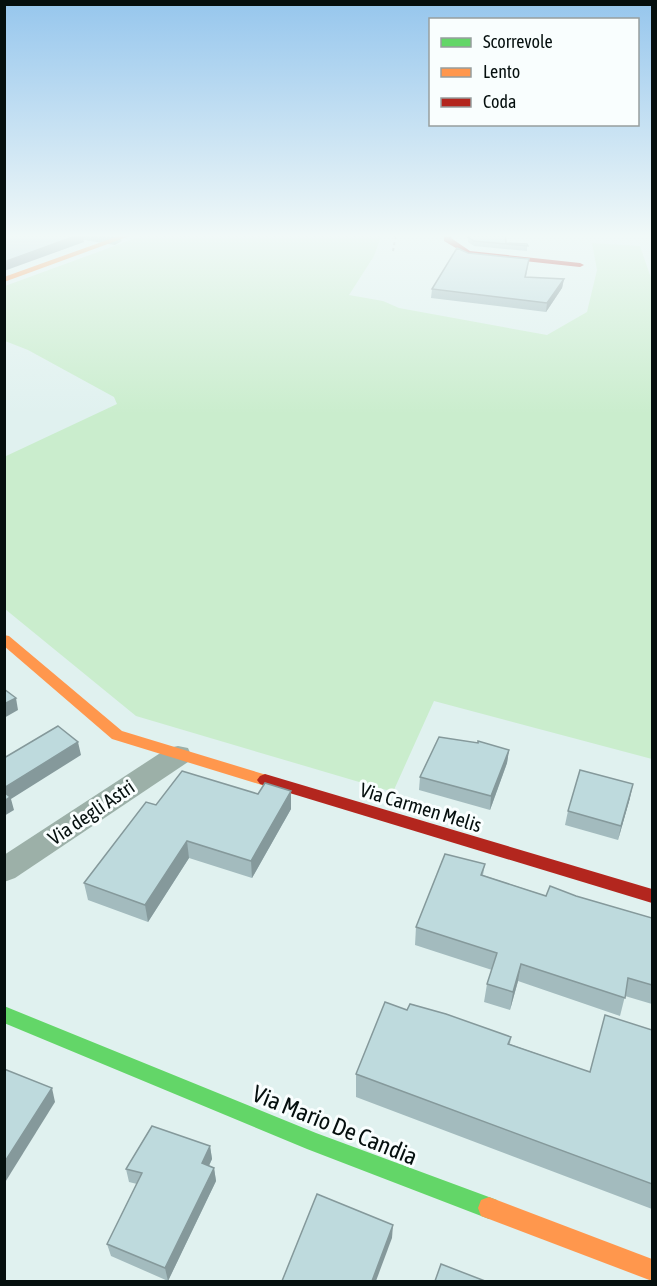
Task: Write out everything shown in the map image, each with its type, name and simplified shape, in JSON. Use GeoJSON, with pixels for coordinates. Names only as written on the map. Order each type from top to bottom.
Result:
{"type":"FeatureCollection","features":[{"type":"Feature","properties":{"kind":"street","name":"Via Carmen Melis"},"geometry":{"type":"LineString","coordinates":[[4,639],[117,735],[652,896]]}},
{"type":"Feature","properties":{"kind":"street","name":"Via degli Astri"},"geometry":{"type":"LineString","coordinates":[[4,870],[178,755]]}},
{"type":"Feature","properties":{"kind":"street","name":"Via Mario De Candia"},"geometry":{"type":"LineString","coordinates":[[4,1014],[314,1142],[652,1270]]}},
{"type":"Feature","properties":{"kind":"green space"},"geometry":{"type":"Polygon","coordinates":[[[5,294],[350,294],[383,301],[399,308],[547,335],[587,312],[591,294],[652,294],[652,759],[434,701],[393,792],[136,716],[5,609],[4,457],[117,404],[114,397],[28,350],[5,341],[5,294]]]}},
{"type":"Feature","properties":{"kind":"building"},"geometry":{"type":"Polygon","coordinates":[[[473,294],[553,294],[547,303],[473,294]]]}},
{"type":"Feature","properties":{"kind":"building"},"geometry":{"type":"Polygon","coordinates":[[[4,689],[16,698],[4,704],[4,689]]]}},
{"type":"Feature","properties":{"kind":"building"},"geometry":{"type":"Polygon","coordinates":[[[58,726],[78,742],[4,788],[4,758],[58,726]]]}},
{"type":"Feature","properties":{"kind":"building"},"geometry":{"type":"Polygon","coordinates":[[[439,737],[478,743],[478,741],[509,750],[491,796],[420,777],[439,737]]]}},
{"type":"Feature","properties":{"kind":"building"},"geometry":{"type":"Polygon","coordinates":[[[580,770],[633,784],[621,826],[568,811],[580,770]]]}},
{"type":"Feature","properties":{"kind":"building"},"geometry":{"type":"Polygon","coordinates":[[[182,771],[258,794],[265,783],[291,791],[251,861],[187,841],[145,905],[84,883],[146,802],[156,805],[182,771]]]}},
{"type":"Feature","properties":{"kind":"building"},"geometry":{"type":"Polygon","coordinates":[[[4,792],[10,797],[4,801],[4,792]]]}},
{"type":"Feature","properties":{"kind":"building"},"geometry":{"type":"Polygon","coordinates":[[[445,854],[485,864],[481,875],[546,896],[550,886],[652,918],[652,985],[628,978],[625,998],[521,964],[513,992],[487,984],[497,953],[416,927],[445,854]]]}},
{"type":"Feature","properties":{"kind":"building"},"geometry":{"type":"Polygon","coordinates":[[[385,1002],[407,1010],[410,1004],[446,1014],[511,1037],[508,1044],[590,1072],[605,1015],[652,1030],[652,1184],[356,1074],[385,1002]]]}},
{"type":"Feature","properties":{"kind":"building"},"geometry":{"type":"Polygon","coordinates":[[[4,1069],[52,1088],[4,1163],[4,1069]]]}},
{"type":"Feature","properties":{"kind":"building"},"geometry":{"type":"Polygon","coordinates":[[[152,1126],[210,1146],[202,1163],[214,1168],[165,1268],[107,1244],[142,1173],[126,1169],[152,1126]]]}},
{"type":"Feature","properties":{"kind":"building"},"geometry":{"type":"Polygon","coordinates":[[[317,1194],[393,1225],[372,1281],[282,1281],[317,1194]]]}},
{"type":"Feature","properties":{"kind":"building"},"geometry":{"type":"Polygon","coordinates":[[[441,1264],[485,1281],[435,1281],[441,1264]]]}},
{"type":"Feature","properties":{"kind":"traffic: fast"},"geometry":{"type":"LineString","coordinates":[[4,1014],[314,1142],[489,1208]]}},
{"type":"Feature","properties":{"kind":"traffic: slow"},"geometry":{"type":"LineString","coordinates":[[4,639],[117,735],[265,780]]}},
{"type":"Feature","properties":{"kind":"traffic: slow"},"geometry":{"type":"LineString","coordinates":[[489,1208],[652,1270]]}},
{"type":"Feature","properties":{"kind":"traffic: jam"},"geometry":{"type":"LineString","coordinates":[[265,780],[652,896]]}}]}
